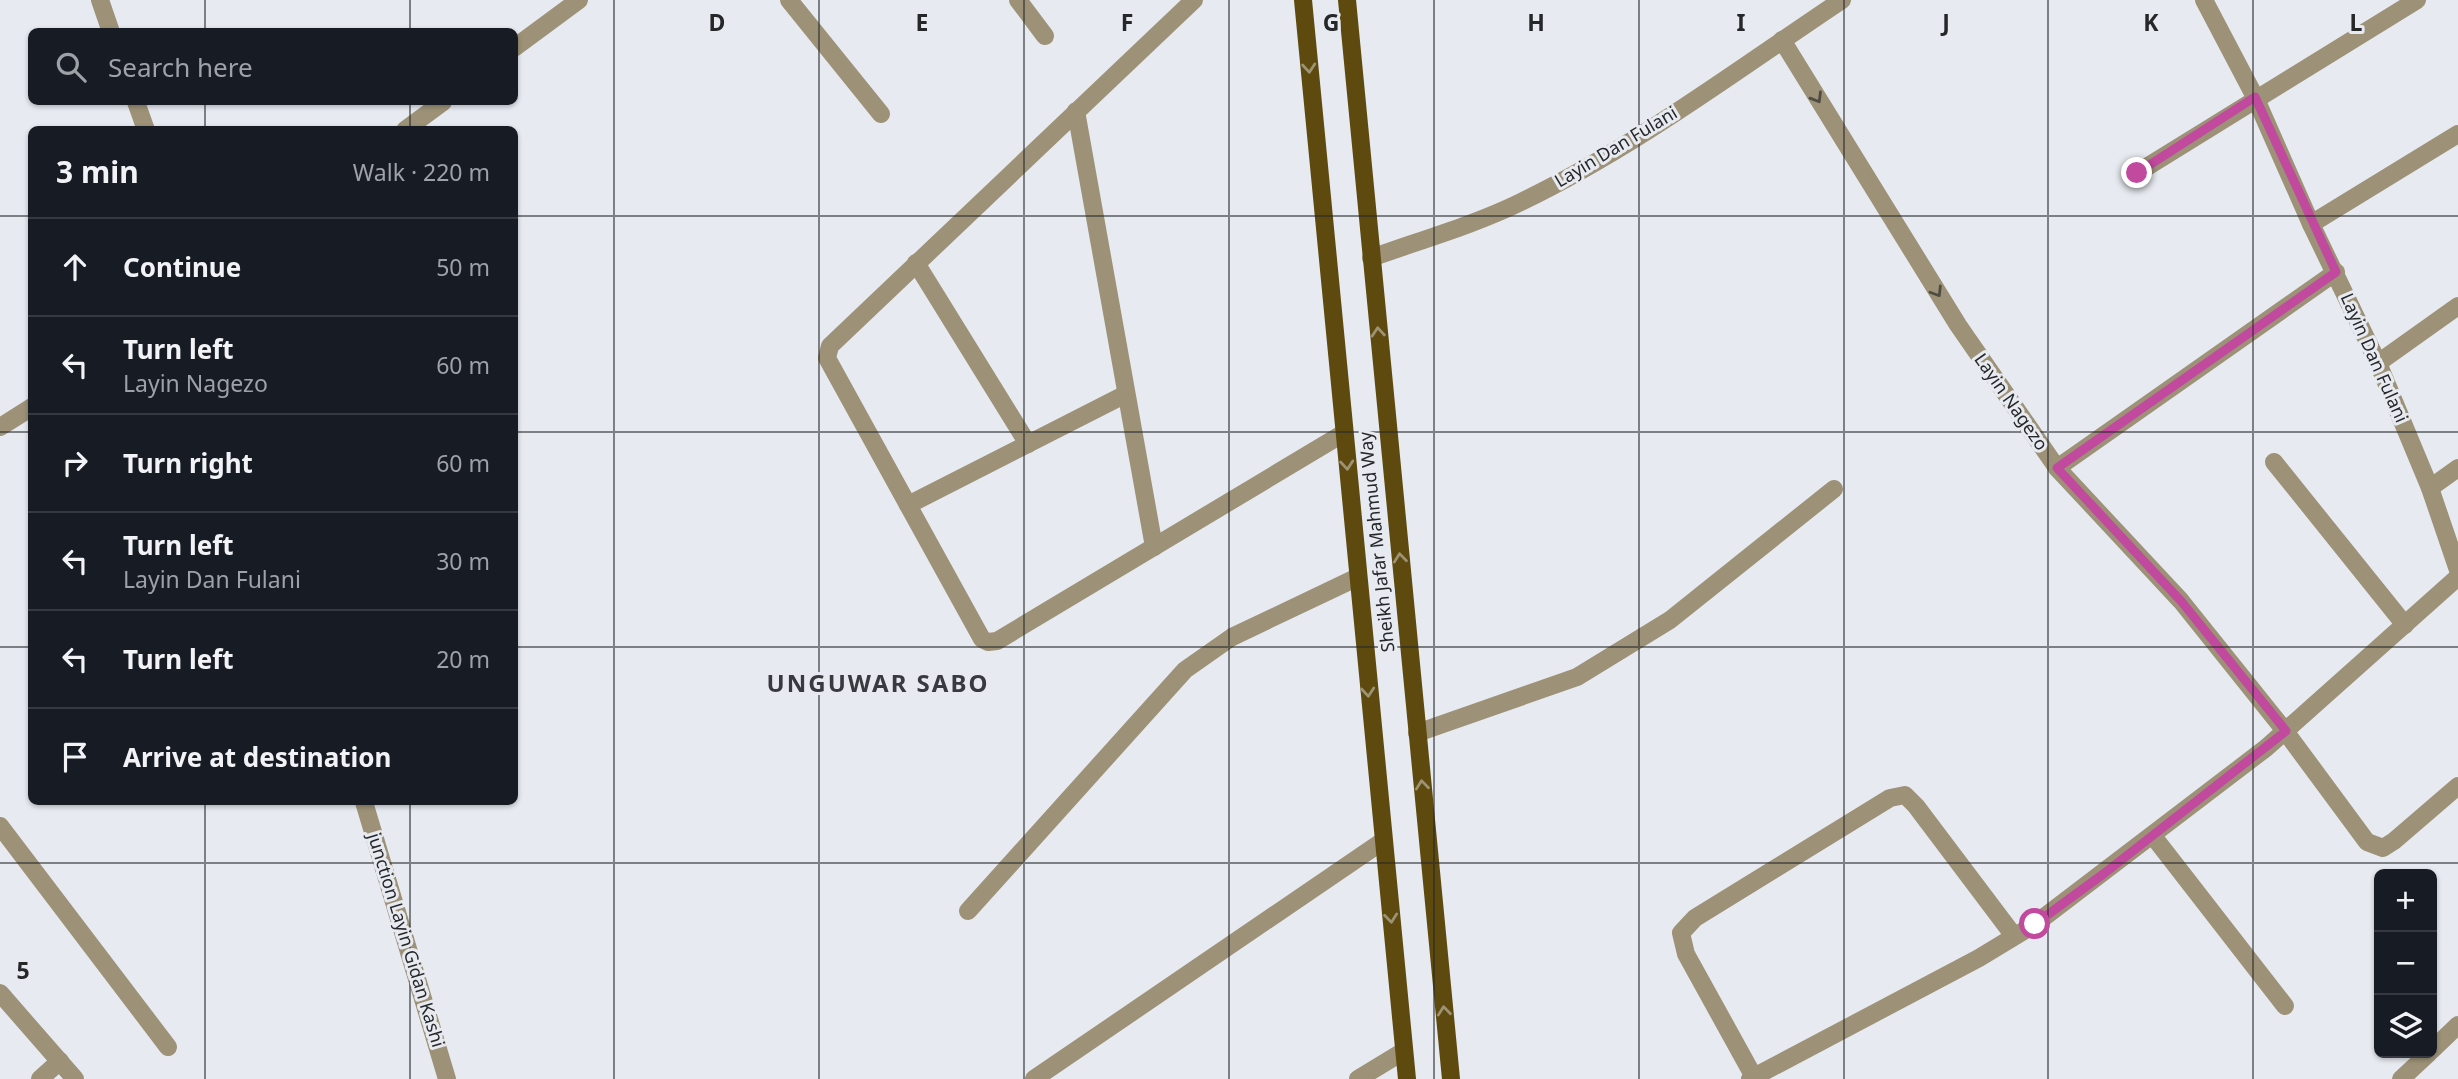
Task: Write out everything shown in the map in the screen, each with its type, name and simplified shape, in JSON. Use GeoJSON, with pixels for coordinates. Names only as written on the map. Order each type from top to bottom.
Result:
{"type":"FeatureCollection","features":[{"type":"Feature","properties":{"kind":"main road","name":"Sheikh Jafar Mahmud Way"},"geometry":{"type":"LineString","coordinates":[[1303,0],[1407,1079]]}},
{"type":"Feature","properties":{"kind":"main road","name":"Sheikh Jafar Mahmud Way"},"geometry":{"type":"LineString","coordinates":[[1347,0],[1451,1079]]}},
{"type":"Feature","properties":{"kind":"street"},"geometry":{"type":"LineString","coordinates":[[100,0],[110,28]]}},
{"type":"Feature","properties":{"kind":"street"},"geometry":{"type":"LineString","coordinates":[[518,45],[579,0]]}},
{"type":"Feature","properties":{"kind":"street"},"geometry":{"type":"LineString","coordinates":[[789,0],[881,114]]}},
{"type":"Feature","properties":{"kind":"street"},"geometry":{"type":"LineString","coordinates":[[1018,0],[1045,36]]}},
{"type":"Feature","properties":{"kind":"street"},"geometry":{"type":"LineString","coordinates":[[1194,0],[843,331],[830,346],[827,358],[982,639],[988,642],[997,641],[1344,433]]}},
{"type":"Feature","properties":{"kind":"street","name":"Layin Dan Fulani"},"geometry":{"type":"LineString","coordinates":[[1371,258],[1520,203],[1627,144],[1842,0]]}},
{"type":"Feature","properties":{"kind":"street","name":"Layin Dan Fulani"},"geometry":{"type":"LineString","coordinates":[[2204,0],[2255,97],[2311,224],[2378,363],[2430,488],[2458,570]]}},
{"type":"Feature","properties":{"kind":"street"},"geometry":{"type":"LineString","coordinates":[[2137,173],[2255,97],[2417,0]]}},
{"type":"Feature","properties":{"kind":"street","name":"Layin Nagezo"},"geometry":{"type":"LineString","coordinates":[[1782,40],[1958,325],[2057,468],[2181,601],[2286,731],[2367,842],[2383,848],[2458,786]]}},
{"type":"Feature","properties":{"kind":"street"},"geometry":{"type":"LineString","coordinates":[[137,105],[145,126]]}},
{"type":"Feature","properties":{"kind":"street"},"geometry":{"type":"LineString","coordinates":[[410,126],[439,105]]}},
{"type":"Feature","properties":{"kind":"street"},"geometry":{"type":"LineString","coordinates":[[1076,111],[1154,547]]}},
{"type":"Feature","properties":{"kind":"street"},"geometry":{"type":"LineString","coordinates":[[2311,224],[2458,134]]}},
{"type":"Feature","properties":{"kind":"street"},"geometry":{"type":"LineString","coordinates":[[916,263],[1028,444]]}},
{"type":"Feature","properties":{"kind":"street"},"geometry":{"type":"LineString","coordinates":[[2057,468],[2336,272]]}},
{"type":"Feature","properties":{"kind":"street"},"geometry":{"type":"LineString","coordinates":[[2378,363],[2458,306]]}},
{"type":"Feature","properties":{"kind":"street"},"geometry":{"type":"LineString","coordinates":[[908,505],[1126,394]]}},
{"type":"Feature","properties":{"kind":"street"},"geometry":{"type":"LineString","coordinates":[[0,427],[28,410]]}},
{"type":"Feature","properties":{"kind":"street"},"geometry":{"type":"LineString","coordinates":[[2273,463],[2405,625]]}},
{"type":"Feature","properties":{"kind":"street"},"geometry":{"type":"LineString","coordinates":[[2430,488],[2458,468]]}},
{"type":"Feature","properties":{"kind":"street"},"geometry":{"type":"LineString","coordinates":[[1417,733],[1577,677],[1670,620],[1834,489]]}},
{"type":"Feature","properties":{"kind":"street"},"geometry":{"type":"LineString","coordinates":[[968,911],[1185,670],[1232,637],[1358,577]]}},
{"type":"Feature","properties":{"kind":"street"},"geometry":{"type":"LineString","coordinates":[[2014,936],[1905,795],[1889,798],[1695,918],[1682,933],[1686,954],[1752,1078],[1979,958],[2014,936],[2154,836],[2286,731],[2458,577]]}},
{"type":"Feature","properties":{"kind":"street","name":"junction Layin Gidan Kashi"},"geometry":{"type":"LineString","coordinates":[[365,805],[447,1079]]}},
{"type":"Feature","properties":{"kind":"street"},"geometry":{"type":"LineString","coordinates":[[0,826],[168,1047]]}},
{"type":"Feature","properties":{"kind":"street"},"geometry":{"type":"LineString","coordinates":[[2154,836],[2285,1006]]}},
{"type":"Feature","properties":{"kind":"street"},"geometry":{"type":"LineString","coordinates":[[1034,1079],[1383,841]]}},
{"type":"Feature","properties":{"kind":"street"},"geometry":{"type":"LineString","coordinates":[[0,993],[75,1079]]}},
{"type":"Feature","properties":{"kind":"street"},"geometry":{"type":"LineString","coordinates":[[2437,1044],[2458,1025]]}},
{"type":"Feature","properties":{"kind":"street"},"geometry":{"type":"LineString","coordinates":[[1358,1079],[1404,1051]]}},
{"type":"Feature","properties":{"kind":"street"},"geometry":{"type":"LineString","coordinates":[[2401,1079],[2423,1058]]}},
{"type":"Feature","properties":{"kind":"street"},"geometry":{"type":"LineString","coordinates":[[40,1079],[60,1061]]}},
{"type":"Feature","properties":{"kind":"district","name":"UNGUWAR SABO"},"geometry":{"type":"Point","coordinates":[878,684]}},
{"type":"Feature","properties":{"kind":"route"},"geometry":{"type":"LineString","coordinates":[[2035,924],[2286,731],[2181,601],[2057,468],[2336,272],[2311,224],[2255,97],[2137,173]]}}]}
